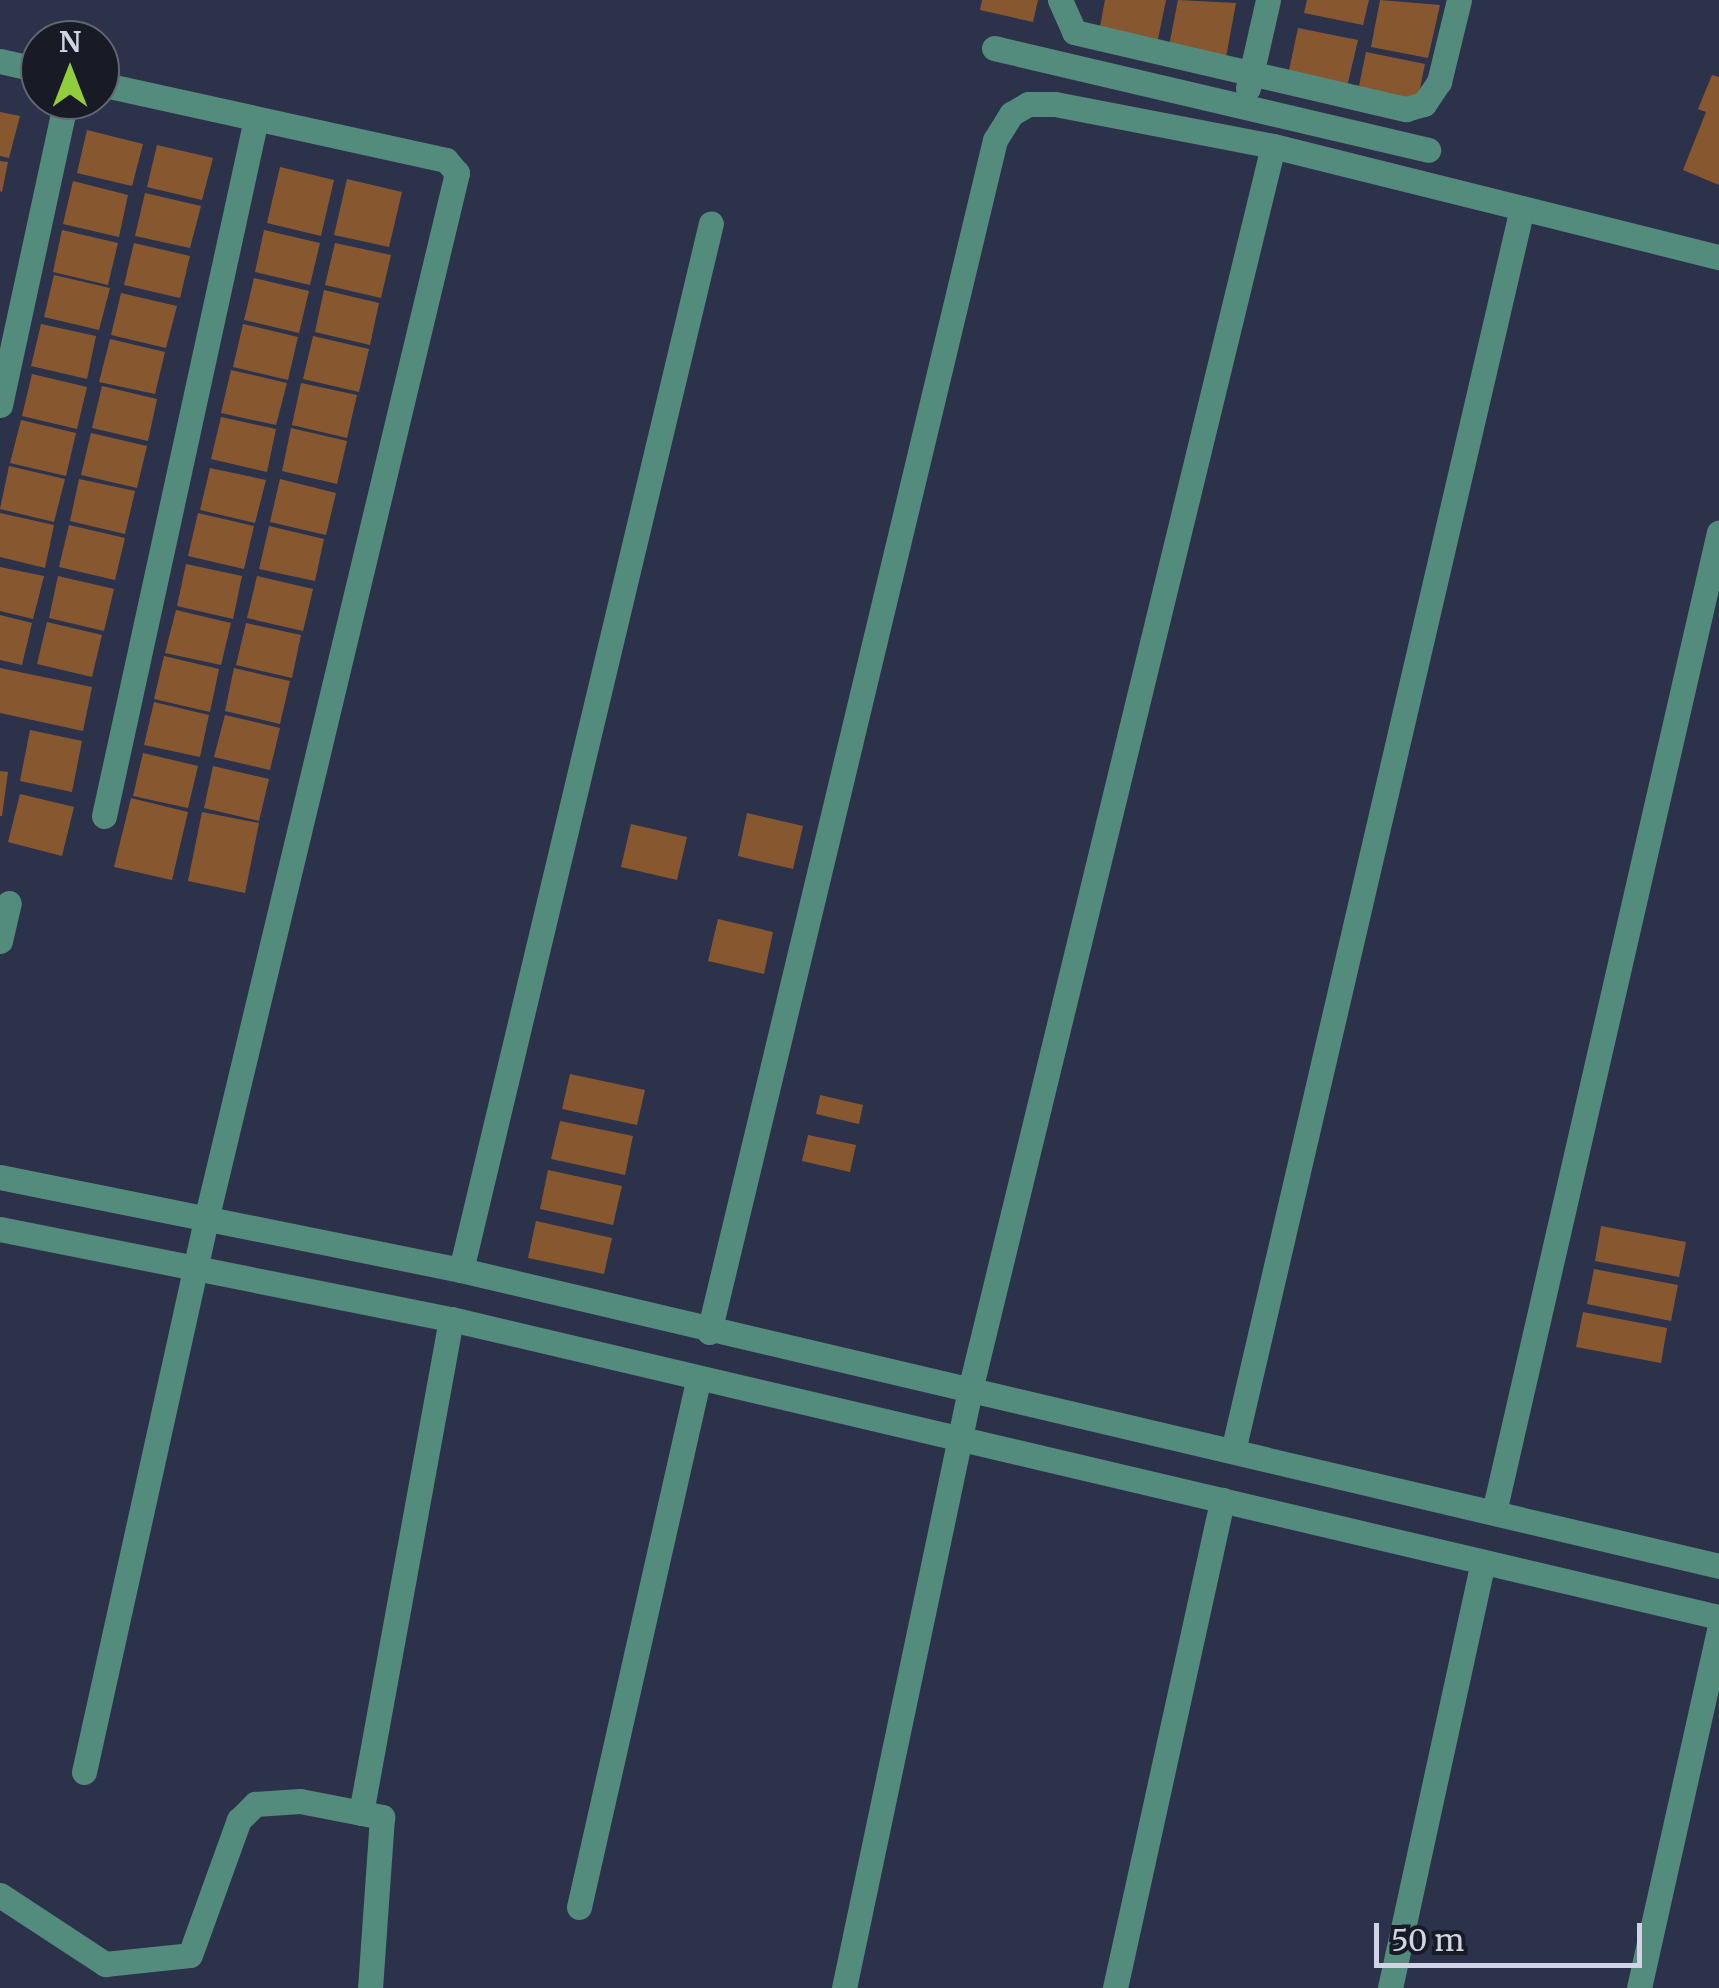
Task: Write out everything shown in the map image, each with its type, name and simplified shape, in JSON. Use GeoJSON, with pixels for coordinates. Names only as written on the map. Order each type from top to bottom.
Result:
{"type":"FeatureCollection","features":[{"type":"Feature","properties":{"kind":"street"},"geometry":{"type":"LineString","coordinates":[[1060,0],[1074,32],[1251,72],[1372,106],[1424,104],[1438,82],[1459,0]]}},
{"type":"Feature","properties":{"kind":"street"},"geometry":{"type":"LineString","coordinates":[[1235,139],[1268,0]]}},
{"type":"Feature","properties":{"kind":"street"},"geometry":{"type":"LineString","coordinates":[[994,48],[1428,150]]}},
{"type":"Feature","properties":{"kind":"street"},"geometry":{"type":"LineString","coordinates":[[84,1772],[206,1220],[457,173],[446,160],[120,88]]}},
{"type":"Feature","properties":{"kind":"street"},"geometry":{"type":"LineString","coordinates":[[708,1332],[995,140],[1012,114],[1028,104],[1274,146],[1719,257]]}},
{"type":"Feature","properties":{"kind":"street"},"geometry":{"type":"LineString","coordinates":[[104,816],[256,118]]}},
{"type":"Feature","properties":{"kind":"street"},"geometry":{"type":"LineString","coordinates":[[0,405],[62,120]]}},
{"type":"Feature","properties":{"kind":"street"},"geometry":{"type":"LineString","coordinates":[[844,1988],[970,1390],[1274,146]]}},
{"type":"Feature","properties":{"kind":"street"},"geometry":{"type":"LineString","coordinates":[[1233,1451],[1522,208]]}},
{"type":"Feature","properties":{"kind":"street"},"geometry":{"type":"LineString","coordinates":[[461,1270],[711,223]]}},
{"type":"Feature","properties":{"kind":"street"},"geometry":{"type":"LineString","coordinates":[[1494,1512],[1719,532]]}},
{"type":"Feature","properties":{"kind":"street"},"geometry":{"type":"LineString","coordinates":[[0,941],[9,903]]}},
{"type":"Feature","properties":{"kind":"street"},"geometry":{"type":"LineString","coordinates":[[0,1178],[461,1270],[708,1332],[1719,1566]]}},
{"type":"Feature","properties":{"kind":"street"},"geometry":{"type":"LineString","coordinates":[[0,1229],[451,1320],[1719,1618]]}},
{"type":"Feature","properties":{"kind":"street"},"geometry":{"type":"LineString","coordinates":[[361,1813],[451,1320]]}},
{"type":"Feature","properties":{"kind":"street"},"geometry":{"type":"LineString","coordinates":[[579,1906],[698,1381]]}},
{"type":"Feature","properties":{"kind":"street"},"geometry":{"type":"LineString","coordinates":[[1114,1988],[1222,1500]]}},
{"type":"Feature","properties":{"kind":"street"},"geometry":{"type":"LineString","coordinates":[[1390,1988],[1483,1562]]}},
{"type":"Feature","properties":{"kind":"street"},"geometry":{"type":"LineString","coordinates":[[1638,1988],[1719,1630]]}},
{"type":"Feature","properties":{"kind":"street"},"geometry":{"type":"LineString","coordinates":[[0,1895],[105,1964],[190,1955],[240,1820],[255,1804],[300,1801],[382,1817],[370,1988]]}},
{"type":"Feature","properties":{"kind":"building"},"geometry":{"type":"Polygon","coordinates":[[[982,0],[1038,0],[1033,22],[980,10],[982,0]]]}},
{"type":"Feature","properties":{"kind":"building"},"geometry":{"type":"Polygon","coordinates":[[[1105,0],[1166,0],[1157,44],[1099,32],[1105,0]]]}},
{"type":"Feature","properties":{"kind":"building"},"geometry":{"type":"Polygon","coordinates":[[[1178,0],[1236,3],[1226,57],[1169,46],[1178,0]]]}},
{"type":"Feature","properties":{"kind":"building"},"geometry":{"type":"Polygon","coordinates":[[[1307,0],[1369,0],[1363,25],[1304,13],[1307,0]]]}},
{"type":"Feature","properties":{"kind":"building"},"geometry":{"type":"Polygon","coordinates":[[[1380,0],[1440,5],[1428,58],[1371,47],[1380,0]]]}},
{"type":"Feature","properties":{"kind":"building"},"geometry":{"type":"Polygon","coordinates":[[[1298,28],[1358,40],[1347,87],[1288,75],[1298,28]]]}},
{"type":"Feature","properties":{"kind":"building"},"geometry":{"type":"Polygon","coordinates":[[[1366,52],[1425,64],[1417,103],[1358,91],[1366,52]]]}},
{"type":"Feature","properties":{"kind":"building"},"geometry":{"type":"Polygon","coordinates":[[[1712,75],[1719,77],[1719,185],[1683,170],[1706,112],[1698,109],[1712,75]]]}},
{"type":"Feature","properties":{"kind":"building"},"geometry":{"type":"Polygon","coordinates":[[[0,112],[20,116],[9,158],[0,156],[0,112]]]}},
{"type":"Feature","properties":{"kind":"building"},"geometry":{"type":"Polygon","coordinates":[[[87,130],[143,144],[132,186],[77,173],[87,130]]]}},
{"type":"Feature","properties":{"kind":"building"},"geometry":{"type":"Polygon","coordinates":[[[157,145],[213,158],[202,200],[147,187],[157,145]]]}},
{"type":"Feature","properties":{"kind":"building"},"geometry":{"type":"Polygon","coordinates":[[[0,161],[8,162],[2,192],[0,191],[0,161]]]}},
{"type":"Feature","properties":{"kind":"building"},"geometry":{"type":"Polygon","coordinates":[[[280,167],[334,180],[321,236],[267,223],[280,167]]]}},
{"type":"Feature","properties":{"kind":"building"},"geometry":{"type":"Polygon","coordinates":[[[347,179],[402,192],[389,247],[334,235],[347,179]]]}},
{"type":"Feature","properties":{"kind":"building"},"geometry":{"type":"Polygon","coordinates":[[[73,181],[128,195],[119,237],[63,224],[73,181]]]}},
{"type":"Feature","properties":{"kind":"building"},"geometry":{"type":"Polygon","coordinates":[[[145,193],[201,206],[190,248],[135,236],[145,193]]]}},
{"type":"Feature","properties":{"kind":"building"},"geometry":{"type":"Polygon","coordinates":[[[62,230],[118,243],[108,285],[53,272],[62,230]]]}},
{"type":"Feature","properties":{"kind":"building"},"geometry":{"type":"Polygon","coordinates":[[[264,230],[320,243],[310,285],[255,272],[264,230]]]}},
{"type":"Feature","properties":{"kind":"building"},"geometry":{"type":"Polygon","coordinates":[[[134,243],[190,256],[180,298],[124,285],[134,243]]]}},
{"type":"Feature","properties":{"kind":"building"},"geometry":{"type":"Polygon","coordinates":[[[335,243],[391,255],[381,298],[325,285],[335,243]]]}},
{"type":"Feature","properties":{"kind":"building"},"geometry":{"type":"Polygon","coordinates":[[[54,275],[110,288],[99,330],[44,317],[54,275]]]}},
{"type":"Feature","properties":{"kind":"building"},"geometry":{"type":"Polygon","coordinates":[[[254,278],[309,291],[299,333],[244,320],[254,278]]]}},
{"type":"Feature","properties":{"kind":"building"},"geometry":{"type":"Polygon","coordinates":[[[324,290],[379,303],[370,345],[315,332],[324,290]]]}},
{"type":"Feature","properties":{"kind":"building"},"geometry":{"type":"Polygon","coordinates":[[[121,293],[177,306],[166,348],[111,335],[121,293]]]}},
{"type":"Feature","properties":{"kind":"building"},"geometry":{"type":"Polygon","coordinates":[[[41,324],[96,336],[87,379],[31,366],[41,324]]]}},
{"type":"Feature","properties":{"kind":"building"},"geometry":{"type":"Polygon","coordinates":[[[243,324],[298,337],[288,380],[233,367],[243,324]]]}},
{"type":"Feature","properties":{"kind":"building"},"geometry":{"type":"Polygon","coordinates":[[[313,336],[369,349],[359,392],[303,379],[313,336]]]}},
{"type":"Feature","properties":{"kind":"building"},"geometry":{"type":"Polygon","coordinates":[[[110,339],[165,352],[155,394],[99,382],[110,339]]]}},
{"type":"Feature","properties":{"kind":"building"},"geometry":{"type":"Polygon","coordinates":[[[231,370],[287,383],[276,425],[221,413],[231,370]]]}},
{"type":"Feature","properties":{"kind":"building"},"geometry":{"type":"Polygon","coordinates":[[[32,374],[87,387],[77,429],[22,416],[32,374]]]}},
{"type":"Feature","properties":{"kind":"building"},"geometry":{"type":"Polygon","coordinates":[[[301,383],[357,395],[347,438],[292,425],[301,383]]]}},
{"type":"Feature","properties":{"kind":"building"},"geometry":{"type":"Polygon","coordinates":[[[102,386],[157,399],[148,441],[92,428],[102,386]]]}},
{"type":"Feature","properties":{"kind":"building"},"geometry":{"type":"Polygon","coordinates":[[[221,417],[276,429],[267,472],[211,459],[221,417]]]}},
{"type":"Feature","properties":{"kind":"building"},"geometry":{"type":"Polygon","coordinates":[[[21,420],[76,433],[66,476],[10,463],[21,420]]]}},
{"type":"Feature","properties":{"kind":"building"},"geometry":{"type":"Polygon","coordinates":[[[291,428],[347,441],[337,484],[282,471],[291,428]]]}},
{"type":"Feature","properties":{"kind":"building"},"geometry":{"type":"Polygon","coordinates":[[[91,433],[147,446],[137,488],[81,475],[91,433]]]}},
{"type":"Feature","properties":{"kind":"building"},"geometry":{"type":"Polygon","coordinates":[[[9,466],[65,479],[54,522],[0,509],[9,466]]]}},
{"type":"Feature","properties":{"kind":"building"},"geometry":{"type":"Polygon","coordinates":[[[210,468],[266,480],[255,523],[200,510],[210,468]]]}},
{"type":"Feature","properties":{"kind":"building"},"geometry":{"type":"Polygon","coordinates":[[[79,479],[135,491],[125,534],[70,521],[79,479]]]}},
{"type":"Feature","properties":{"kind":"building"},"geometry":{"type":"Polygon","coordinates":[[[280,479],[336,493],[326,535],[270,522],[280,479]]]}},
{"type":"Feature","properties":{"kind":"building"},"geometry":{"type":"Polygon","coordinates":[[[0,513],[54,525],[45,568],[0,557],[0,513]]]}},
{"type":"Feature","properties":{"kind":"building"},"geometry":{"type":"Polygon","coordinates":[[[198,513],[254,526],[244,569],[188,556],[198,513]]]}},
{"type":"Feature","properties":{"kind":"building"},"geometry":{"type":"Polygon","coordinates":[[[69,525],[125,538],[115,580],[59,567],[69,525]]]}},
{"type":"Feature","properties":{"kind":"building"},"geometry":{"type":"Polygon","coordinates":[[[269,526],[324,539],[315,581],[259,569],[269,526]]]}},
{"type":"Feature","properties":{"kind":"building"},"geometry":{"type":"Polygon","coordinates":[[[186,564],[242,576],[233,619],[177,606],[186,564]]]}},
{"type":"Feature","properties":{"kind":"building"},"geometry":{"type":"Polygon","coordinates":[[[0,567],[44,576],[33,619],[0,611],[0,567]]]}},
{"type":"Feature","properties":{"kind":"building"},"geometry":{"type":"Polygon","coordinates":[[[58,576],[114,589],[104,631],[49,618],[58,576]]]}},
{"type":"Feature","properties":{"kind":"building"},"geometry":{"type":"Polygon","coordinates":[[[257,576],[313,589],[303,631],[247,618],[257,576]]]}},
{"type":"Feature","properties":{"kind":"building"},"geometry":{"type":"Polygon","coordinates":[[[176,610],[231,623],[221,665],[165,653],[176,610]]]}},
{"type":"Feature","properties":{"kind":"building"},"geometry":{"type":"Polygon","coordinates":[[[0,615],[32,623],[22,665],[0,660],[0,615]]]}},
{"type":"Feature","properties":{"kind":"building"},"geometry":{"type":"Polygon","coordinates":[[[47,622],[102,635],[92,677],[37,664],[47,622]]]}},
{"type":"Feature","properties":{"kind":"building"},"geometry":{"type":"Polygon","coordinates":[[[246,623],[301,635],[292,678],[236,665],[246,623]]]}},
{"type":"Feature","properties":{"kind":"building"},"geometry":{"type":"Polygon","coordinates":[[[164,656],[219,669],[210,712],[154,699],[164,656]]]}},
{"type":"Feature","properties":{"kind":"building"},"geometry":{"type":"Polygon","coordinates":[[[0,668],[92,687],[83,731],[0,713],[0,668]]]}},
{"type":"Feature","properties":{"kind":"building"},"geometry":{"type":"Polygon","coordinates":[[[234,668],[290,681],[280,724],[225,711],[234,668]]]}},
{"type":"Feature","properties":{"kind":"building"},"geometry":{"type":"Polygon","coordinates":[[[154,702],[209,715],[200,757],[144,745],[154,702]]]}},
{"type":"Feature","properties":{"kind":"building"},"geometry":{"type":"Polygon","coordinates":[[[225,715],[280,728],[270,770],[214,757],[225,715]]]}},
{"type":"Feature","properties":{"kind":"building"},"geometry":{"type":"Polygon","coordinates":[[[30,730],[82,741],[72,792],[20,781],[30,730]]]}},
{"type":"Feature","properties":{"kind":"building"},"geometry":{"type":"Polygon","coordinates":[[[143,753],[198,766],[188,808],[133,796],[143,753]]]}},
{"type":"Feature","properties":{"kind":"building"},"geometry":{"type":"Polygon","coordinates":[[[213,766],[269,779],[259,821],[204,808],[213,766]]]}},
{"type":"Feature","properties":{"kind":"building"},"geometry":{"type":"Polygon","coordinates":[[[0,771],[8,772],[2,816],[0,816],[0,771]]]}},
{"type":"Feature","properties":{"kind":"building"},"geometry":{"type":"Polygon","coordinates":[[[20,794],[74,807],[62,856],[8,842],[20,794]]]}},
{"type":"Feature","properties":{"kind":"building"},"geometry":{"type":"Polygon","coordinates":[[[131,798],[188,812],[172,880],[114,867],[131,798]]]}},
{"type":"Feature","properties":{"kind":"building"},"geometry":{"type":"Polygon","coordinates":[[[202,812],[259,823],[245,893],[188,881],[202,812]]]}},
{"type":"Feature","properties":{"kind":"building"},"geometry":{"type":"Polygon","coordinates":[[[747,813],[803,826],[793,869],[738,856],[747,813]]]}},
{"type":"Feature","properties":{"kind":"building"},"geometry":{"type":"Polygon","coordinates":[[[631,824],[687,837],[677,880],[621,867],[631,824]]]}},
{"type":"Feature","properties":{"kind":"building"},"geometry":{"type":"Polygon","coordinates":[[[718,919],[773,932],[764,974],[708,961],[718,919]]]}},
{"type":"Feature","properties":{"kind":"building"},"geometry":{"type":"Polygon","coordinates":[[[570,1074],[645,1090],[637,1125],[562,1109],[570,1074]]]}},
{"type":"Feature","properties":{"kind":"building"},"geometry":{"type":"Polygon","coordinates":[[[820,1095],[863,1105],[859,1124],[816,1114],[820,1095]]]}},
{"type":"Feature","properties":{"kind":"building"},"geometry":{"type":"Polygon","coordinates":[[[560,1121],[633,1136],[625,1175],[551,1159],[560,1121]]]}},
{"type":"Feature","properties":{"kind":"building"},"geometry":{"type":"Polygon","coordinates":[[[808,1135],[856,1145],[850,1172],[802,1161],[808,1135]]]}},
{"type":"Feature","properties":{"kind":"building"},"geometry":{"type":"Polygon","coordinates":[[[548,1170],[622,1186],[613,1225],[540,1209],[548,1170]]]}},
{"type":"Feature","properties":{"kind":"building"},"geometry":{"type":"Polygon","coordinates":[[[536,1221],[612,1238],[604,1274],[528,1258],[536,1221]]]}},
{"type":"Feature","properties":{"kind":"building"},"geometry":{"type":"Polygon","coordinates":[[[1601,1226],[1686,1242],[1679,1277],[1595,1261],[1601,1226]]]}},
{"type":"Feature","properties":{"kind":"building"},"geometry":{"type":"Polygon","coordinates":[[[1594,1269],[1678,1285],[1671,1321],[1587,1304],[1594,1269]]]}},
{"type":"Feature","properties":{"kind":"building"},"geometry":{"type":"Polygon","coordinates":[[[1583,1312],[1667,1328],[1661,1363],[1576,1347],[1583,1312]]]}}]}
